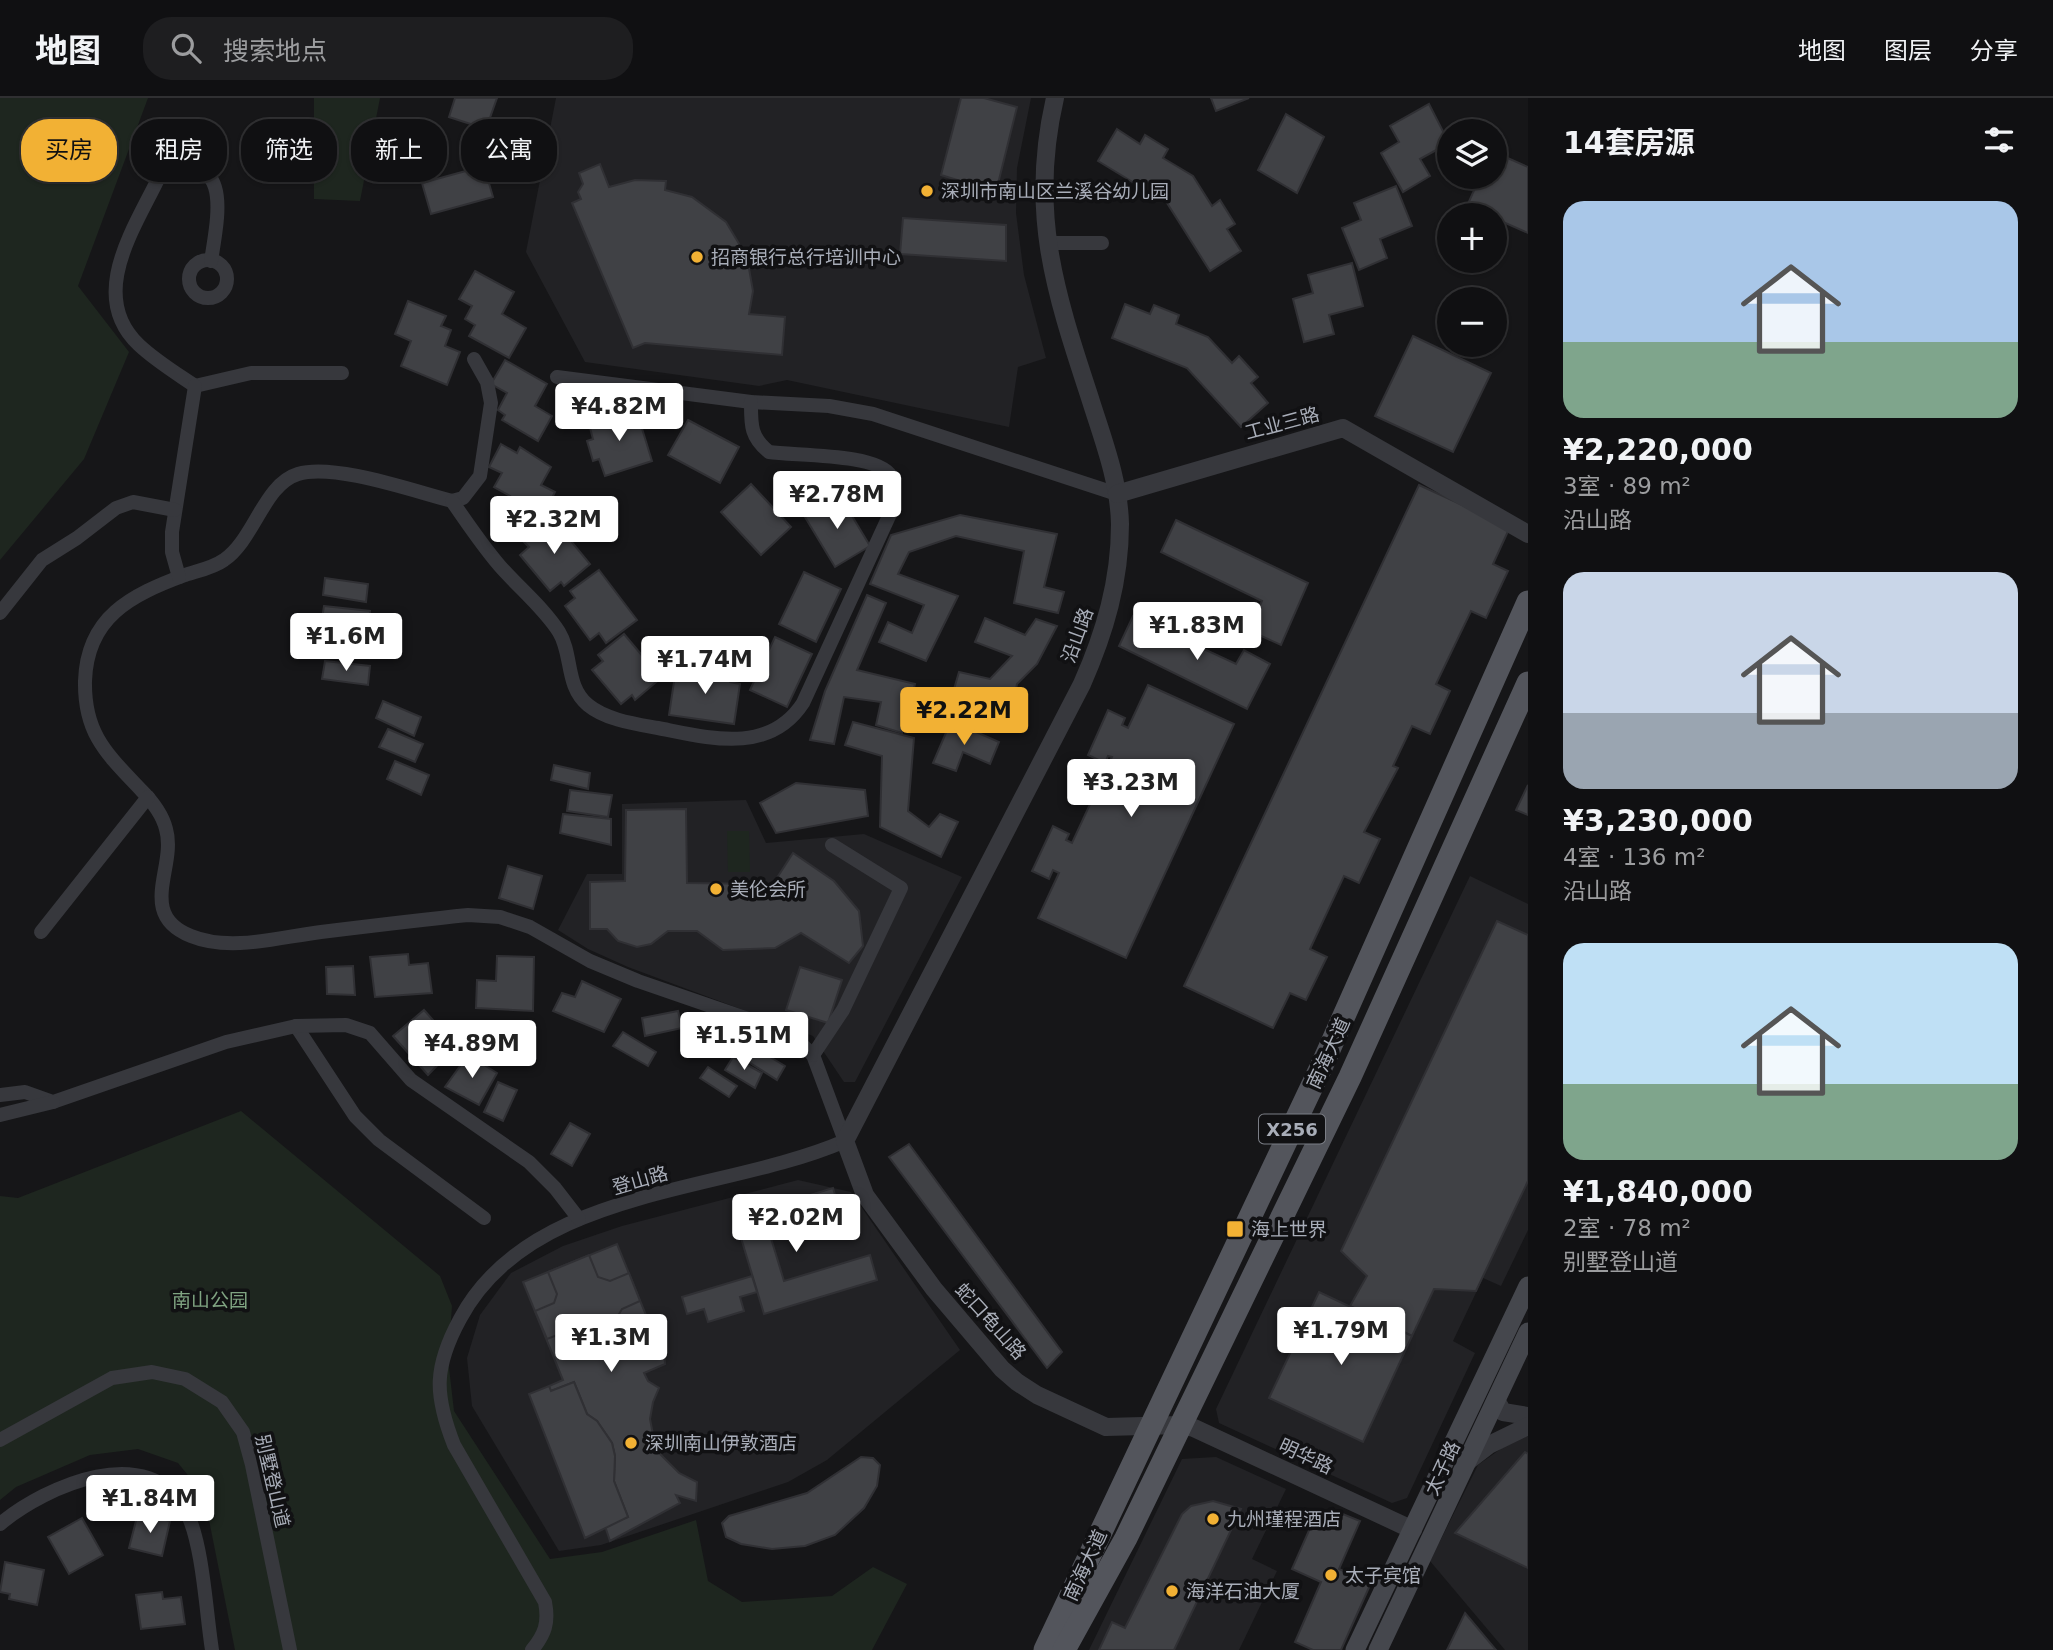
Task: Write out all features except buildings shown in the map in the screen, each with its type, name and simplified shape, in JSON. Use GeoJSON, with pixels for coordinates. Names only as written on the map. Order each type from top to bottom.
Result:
{"type":"FeatureCollection","features":[{"type":"Feature","properties":{"kind":"main road","name":"南海大道"},"geometry":{"type":"LineString","coordinates":[[1045,1650],[1324,1063],[1528,602]]}},
{"type":"Feature","properties":{"kind":"main road","name":"南海大道"},"geometry":{"type":"LineString","coordinates":[[1064,1650],[1126,1538],[1350,1077],[1528,683]]}},
{"type":"Feature","properties":{"kind":"main road","name":"太子路"},"geometry":{"type":"LineString","coordinates":[[1355,1650],[1528,1286]]}},
{"type":"Feature","properties":{"kind":"main road","name":"太子路"},"geometry":{"type":"LineString","coordinates":[[1378,1650],[1528,1332]]}},
{"type":"Feature","properties":{"kind":"street","name":"沿山路"},"geometry":{"type":"LineString","coordinates":[[845,1141],[1098,648],[1115,583],[1120,522],[1117,494],[1109,457],[1055,292],[1043,204],[1047,134],[1055,98]]}},
{"type":"Feature","properties":{"kind":"street"},"geometry":{"type":"LineString","coordinates":[[211,261],[220,202],[214,180],[200,169],[179,167],[160,174],[121,258],[115,281],[116,312],[136,343],[195,386],[251,373],[342,373]]}},
{"type":"Feature","properties":{"kind":"street"},"geometry":{"type":"LineString","coordinates":[[1048,243],[1102,243]]}},
{"type":"Feature","properties":{"kind":"street"},"geometry":{"type":"LineString","coordinates":[[474,359],[487,382],[491,402],[480,476],[463,498],[452,501],[322,469],[295,474],[275,489],[241,546],[223,562],[179,577],[137,596],[106,617],[90,645],[85,681],[89,723],[101,747],[163,817],[167,834],[161,909],[171,922],[187,934],[213,942],[249,941],[468,915],[500,918],[530,927],[590,961],[638,981],[789,1033],[813,1055],[845,1141]]}},
{"type":"Feature","properties":{"kind":"street"},"geometry":{"type":"LineString","coordinates":[[557,377],[751,402],[793,402],[873,414],[1117,494]]}},
{"type":"Feature","properties":{"kind":"street"},"geometry":{"type":"LineString","coordinates":[[179,577],[172,552],[175,510],[195,386]]}},
{"type":"Feature","properties":{"kind":"street"},"geometry":{"type":"LineString","coordinates":[[452,501],[499,565],[561,635],[573,682],[578,694],[589,705],[631,723],[724,741],[764,734],[787,722],[803,703],[890,514],[895,494],[891,477],[881,466],[864,461],[769,452],[756,442],[751,430],[751,402]]}},
{"type":"Feature","properties":{"kind":"street","name":"工业三路"},"geometry":{"type":"LineString","coordinates":[[1117,494],[1343,429],[1526,530]]}},
{"type":"Feature","properties":{"kind":"street"},"geometry":{"type":"LineString","coordinates":[[0,613],[42,560],[77,538],[116,508],[133,502],[175,510]]}},
{"type":"Feature","properties":{"kind":"street"},"geometry":{"type":"LineString","coordinates":[[41,932],[148,797]]}},
{"type":"Feature","properties":{"kind":"street"},"geometry":{"type":"LineString","coordinates":[[813,1055],[843,1010],[901,888],[832,845]]}},
{"type":"Feature","properties":{"kind":"street"},"geometry":{"type":"LineString","coordinates":[[0,1115],[53,1102],[226,1042],[296,1026],[346,1025],[370,1033],[411,1080],[529,1162],[555,1188],[579,1219]]}},
{"type":"Feature","properties":{"kind":"street"},"geometry":{"type":"LineString","coordinates":[[296,1026],[355,1116],[379,1140],[484,1218]]}},
{"type":"Feature","properties":{"kind":"street"},"geometry":{"type":"LineString","coordinates":[[0,1095],[26,1091],[53,1102]]}},
{"type":"Feature","properties":{"kind":"street","name":"登山路"},"geometry":{"type":"LineString","coordinates":[[532,1650],[543,1637],[548,1619],[545,1602],[454,1445],[437,1391],[440,1365],[451,1334],[469,1301],[487,1278],[513,1255],[579,1219],[621,1204],[814,1153],[845,1141]]}},
{"type":"Feature","properties":{"kind":"street","name":"蛇口龟山路"},"geometry":{"type":"LineString","coordinates":[[845,1141],[865,1195],[933,1289],[1002,1369],[1037,1395],[1106,1427],[1180,1425]]}},
{"type":"Feature","properties":{"kind":"street","name":"别墅登山道"},"geometry":{"type":"LineString","coordinates":[[0,1440],[113,1378],[152,1372],[185,1379],[222,1402],[243,1432],[290,1650]]}},
{"type":"Feature","properties":{"kind":"street"},"geometry":{"type":"LineString","coordinates":[[1496,1400],[1503,1412],[1528,1416]]}},
{"type":"Feature","properties":{"kind":"street","name":"明华路"},"geometry":{"type":"LineString","coordinates":[[1180,1425],[1207,1433],[1413,1530]]}},
{"type":"Feature","properties":{"kind":"street"},"geometry":{"type":"LineString","coordinates":[[1467,1462],[1489,1445],[1528,1426]]}},
{"type":"Feature","properties":{"kind":"street"},"geometry":{"type":"LineString","coordinates":[[0,1524],[33,1500],[81,1480],[99,1476],[135,1476],[162,1486],[181,1503],[192,1530],[212,1650]]}},
{"type":"Feature","properties":{"kind":"shaded area","name":"招商银行总行培训中心"},"geometry":{"type":"Polygon","coordinates":[[[556,98],[1031,98],[1017,168],[1016,213],[1024,275],[1046,358],[1018,367],[1009,427],[787,380],[759,386],[585,362],[526,252],[540,182],[557,182],[557,119],[552,119],[556,98]]]}},
{"type":"Feature","properties":{"kind":"shaded area"},"geometry":{"type":"Polygon","coordinates":[[[746,800],[766,843],[864,834],[962,877],[855,1082],[844,1082],[813,1036],[628,967],[588,949],[558,930],[587,874],[622,874],[622,804],[746,800]]]}},
{"type":"Feature","properties":{"kind":"shaded area"},"geometry":{"type":"Polygon","coordinates":[[[1470,876],[1528,904],[1528,1230],[1501,1286],[1483,1278],[1453,1341],[1475,1353],[1407,1498],[1392,1503],[1219,1423],[1216,1409],[1470,876]]]}},
{"type":"Feature","properties":{"kind":"shaded area"},"geometry":{"type":"Polygon","coordinates":[[[798,1180],[851,1192],[960,1350],[827,1460],[788,1482],[601,1545],[559,1551],[472,1406],[467,1358],[480,1315],[511,1273],[563,1246],[622,1226],[798,1180]]]}},
{"type":"Feature","properties":{"kind":"shaded area"},"geometry":{"type":"Polygon","coordinates":[[[1528,1436],[1528,1650],[1505,1650],[1430,1561],[1478,1465],[1502,1448],[1528,1436]]]}},
{"type":"Feature","properties":{"kind":"shaded area"},"geometry":{"type":"Polygon","coordinates":[[[1216,1457],[1286,1489],[1252,1559],[1277,1571],[1239,1650],[1089,1650],[1182,1459],[1216,1457]]]}},
{"type":"Feature","properties":{"kind":"green space"},"geometry":{"type":"Polygon","coordinates":[[[0,98],[148,98],[140,119],[131,119],[131,144],[117,181],[117,119],[21,119],[21,182],[117,182],[78,286],[129,352],[84,459],[0,560],[0,98]]]}},
{"type":"Feature","properties":{"kind":"green space"},"geometry":{"type":"Polygon","coordinates":[[[314,98],[380,98],[376,119],[351,119],[351,182],[364,182],[360,201],[314,199],[314,182],[337,182],[337,119],[314,119],[314,98]]]}},
{"type":"Feature","properties":{"kind":"green space"},"geometry":{"type":"Polygon","coordinates":[[[727,831],[749,831],[750,872],[728,872],[727,831]]]}},
{"type":"Feature","properties":{"kind":"green space","name":"南山公园"},"geometry":{"type":"Polygon","coordinates":[[[241,1111],[440,1276],[452,1306],[448,1359],[454,1411],[550,1559],[602,1552],[696,1520],[708,1581],[742,1602],[832,1596],[873,1567],[907,1584],[872,1650],[235,1650],[204,1495],[178,1463],[138,1449],[90,1455],[16,1487],[0,1500],[0,1196],[18,1198],[241,1111]]]}},
{"type":"Feature","properties":{"kind":"place","name":"深圳市南山区兰溪谷幼儿园"},"geometry":{"type":"Point","coordinates":[927,191]}},
{"type":"Feature","properties":{"kind":"place","name":"招商银行总行培训中心"},"geometry":{"type":"Point","coordinates":[697,257]}},
{"type":"Feature","properties":{"kind":"place","name":"美伦会所"},"geometry":{"type":"Point","coordinates":[716,889]}},
{"type":"Feature","properties":{"kind":"place","name":"海上世界"},"geometry":{"type":"Point","coordinates":[1235,1229]}},
{"type":"Feature","properties":{"kind":"place","name":"深圳南山伊敦酒店"},"geometry":{"type":"Point","coordinates":[631,1443]}},
{"type":"Feature","properties":{"kind":"place","name":"九州瑾程酒店"},"geometry":{"type":"Point","coordinates":[1213,1519]}},
{"type":"Feature","properties":{"kind":"place","name":"太子宾馆"},"geometry":{"type":"Point","coordinates":[1331,1575]}},
{"type":"Feature","properties":{"kind":"place","name":"海洋石油大厦"},"geometry":{"type":"Point","coordinates":[1172,1591]}}]}
